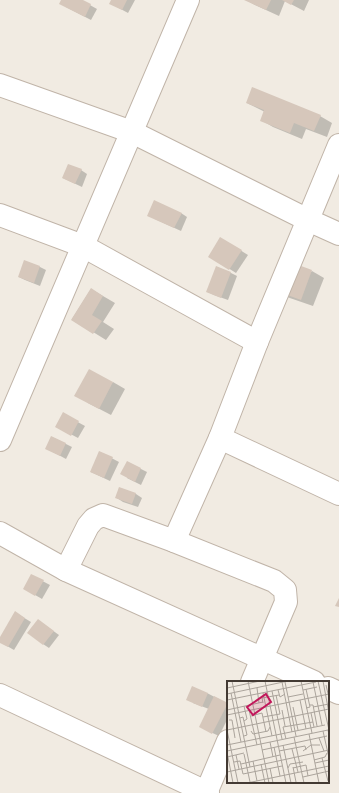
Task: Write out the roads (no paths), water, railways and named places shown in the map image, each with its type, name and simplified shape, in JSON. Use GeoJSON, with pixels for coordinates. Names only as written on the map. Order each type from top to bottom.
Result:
{"type":"FeatureCollection","features":[{"type":"Feature","properties":{"kind":"street"},"geometry":{"type":"LineString","coordinates":[[0,440],[188,0]]}},
{"type":"Feature","properties":{"kind":"street"},"geometry":{"type":"LineString","coordinates":[[0,85],[132,132],[339,234]]}},
{"type":"Feature","properties":{"kind":"street"},"geometry":{"type":"LineString","coordinates":[[174,541],[220,438],[257,342],[339,145]]}},
{"type":"Feature","properties":{"kind":"street"},"geometry":{"type":"LineString","coordinates":[[0,215],[83,246],[257,342]]}},
{"type":"Feature","properties":{"kind":"street"},"geometry":{"type":"LineString","coordinates":[[220,438],[339,494]]}},
{"type":"Feature","properties":{"kind":"street"},"geometry":{"type":"LineString","coordinates":[[66,570],[88,526],[94,519],[102,515],[174,541],[274,581],[285,590],[286,602],[252,681]]}},
{"type":"Feature","properties":{"kind":"street"},"geometry":{"type":"LineString","coordinates":[[0,533],[66,570],[312,681]]}},
{"type":"Feature","properties":{"kind":"street"},"geometry":{"type":"LineString","coordinates":[[329,688],[339,693]]}},
{"type":"Feature","properties":{"kind":"street"},"geometry":{"type":"LineString","coordinates":[[0,695],[207,793],[227,743]]}}]}
